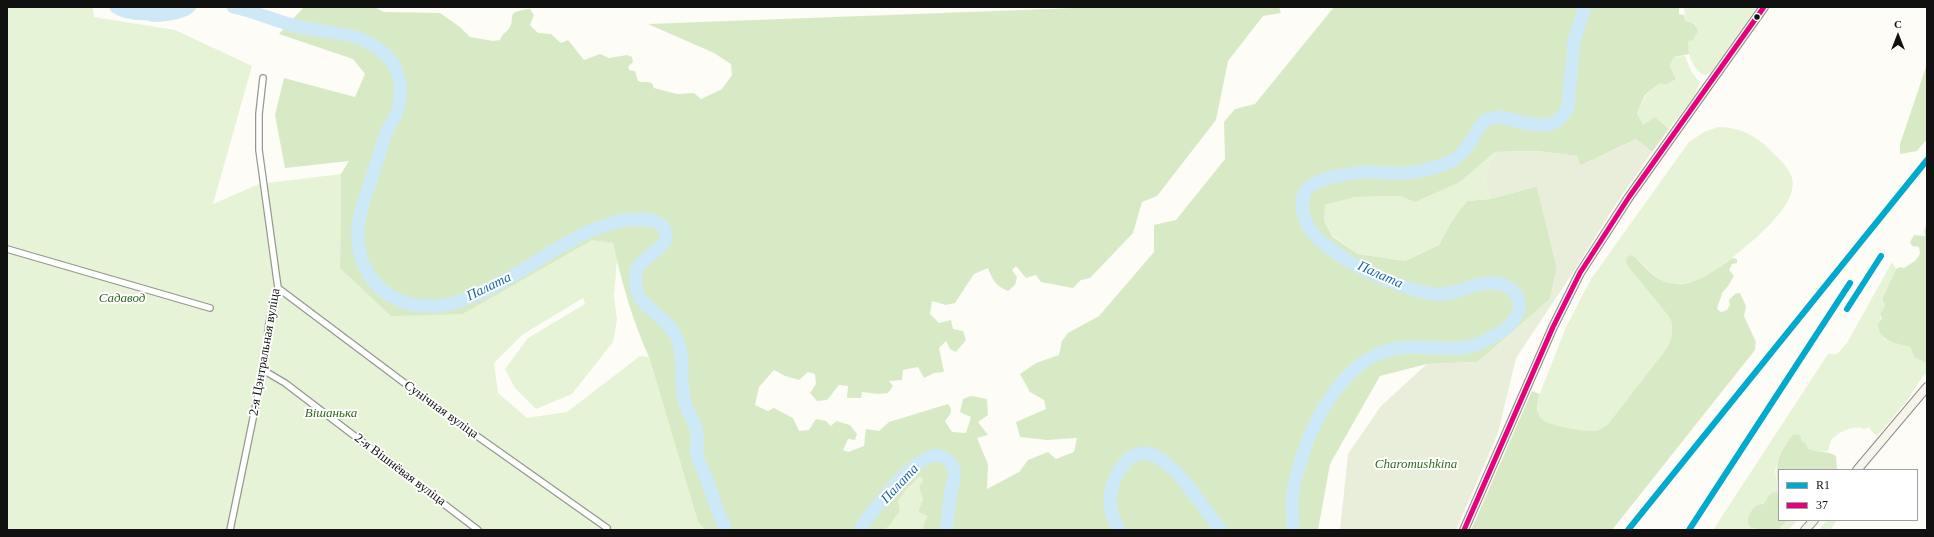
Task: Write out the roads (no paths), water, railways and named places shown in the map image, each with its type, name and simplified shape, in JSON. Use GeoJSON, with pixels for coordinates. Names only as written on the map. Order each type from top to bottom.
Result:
{"type":"FeatureCollection","features":[{"type":"Feature","properties":{"kind":"street"},"geometry":{"type":"LineString","coordinates":[[1464,530],[1552,327],[1580,273],[1629,197],[1764,7]]}},
{"type":"Feature","properties":{"kind":"street","name":"2-я Цэнтральная вуліца"},"geometry":{"type":"LineString","coordinates":[[230,530],[278,288],[259,150],[259,114],[263,78]]}},
{"type":"Feature","properties":{"kind":"street"},"geometry":{"type":"LineString","coordinates":[[7,249],[210,308]]}},
{"type":"Feature","properties":{"kind":"street","name":"Сунічная вуліца"},"geometry":{"type":"LineString","coordinates":[[278,288],[449,417],[607,528]]}},
{"type":"Feature","properties":{"kind":"street","name":"2-я Вішнёвая вуліца"},"geometry":{"type":"LineString","coordinates":[[262,370],[285,383],[478,530]]}},
{"type":"Feature","properties":{"kind":"street"},"geometry":{"type":"LineString","coordinates":[[1858,469],[1927,387]]}},
{"type":"Feature","properties":{"kind":"street"},"geometry":{"type":"LineString","coordinates":[[1805,530],[1813,521]]}},
{"type":"Feature","properties":{"kind":"water"},"geometry":{"type":"Polygon","coordinates":[[[138,7],[196,7],[194,11],[184,17],[153,22],[138,16],[138,7]]]}},
{"type":"Feature","properties":{"kind":"waterway","name":"Палата"},"geometry":{"type":"LineString","coordinates":[[116,7],[124,11],[141,14],[187,7]]}},
{"type":"Feature","properties":{"kind":"waterway","name":"Палата"},"geometry":{"type":"LineString","coordinates":[[233,7],[295,26],[353,36],[372,44],[387,56],[393,64],[400,80],[400,99],[394,119],[385,137],[358,223],[358,245],[361,257],[374,282],[386,293],[416,305],[447,304],[479,294],[511,277],[574,239],[606,225],[636,219],[646,219],[662,226],[666,232],[666,238],[659,248],[638,267],[636,272],[636,287],[642,300],[672,329],[679,344],[684,399],[696,430],[697,455],[726,530]]}},
{"type":"Feature","properties":{"kind":"waterway","name":"Палата"},"geometry":{"type":"LineString","coordinates":[[1293,530],[1293,492],[1297,472],[1304,451],[1323,409],[1336,389],[1351,373],[1367,360],[1396,348],[1457,348],[1479,344],[1507,327],[1515,319],[1519,307],[1517,297],[1511,289],[1501,284],[1489,283],[1476,285],[1456,292],[1442,294],[1428,293],[1410,289],[1370,273],[1334,251],[1319,240],[1310,229],[1305,219],[1302,207],[1306,191],[1314,183],[1328,178],[1369,172],[1396,174],[1407,173],[1448,163],[1462,153],[1484,121],[1491,118],[1499,117],[1528,124],[1546,125],[1562,117],[1568,107],[1574,41],[1585,7]]}},
{"type":"Feature","properties":{"kind":"waterway","name":"Палата"},"geometry":{"type":"LineString","coordinates":[[1119,530],[1112,515],[1110,502],[1112,489],[1124,463],[1131,457],[1139,454],[1148,454],[1157,457],[1166,463],[1183,480],[1221,530]]}},
{"type":"Feature","properties":{"kind":"waterway","name":"Палата"},"geometry":{"type":"LineString","coordinates":[[860,530],[866,520],[902,477],[925,459],[936,455],[948,460],[953,466],[954,473],[946,530]]}},
{"type":"Feature","properties":{"kind":"park label","name":"Садавод"},"geometry":{"type":"Point","coordinates":[122,299]}},
{"type":"Feature","properties":{"kind":"park label","name":"Вішанька"},"geometry":{"type":"Point","coordinates":[331,414]}},
{"type":"Feature","properties":{"kind":"park label","name":"Charomushkina"},"geometry":{"type":"Point","coordinates":[1416,465]}}]}
